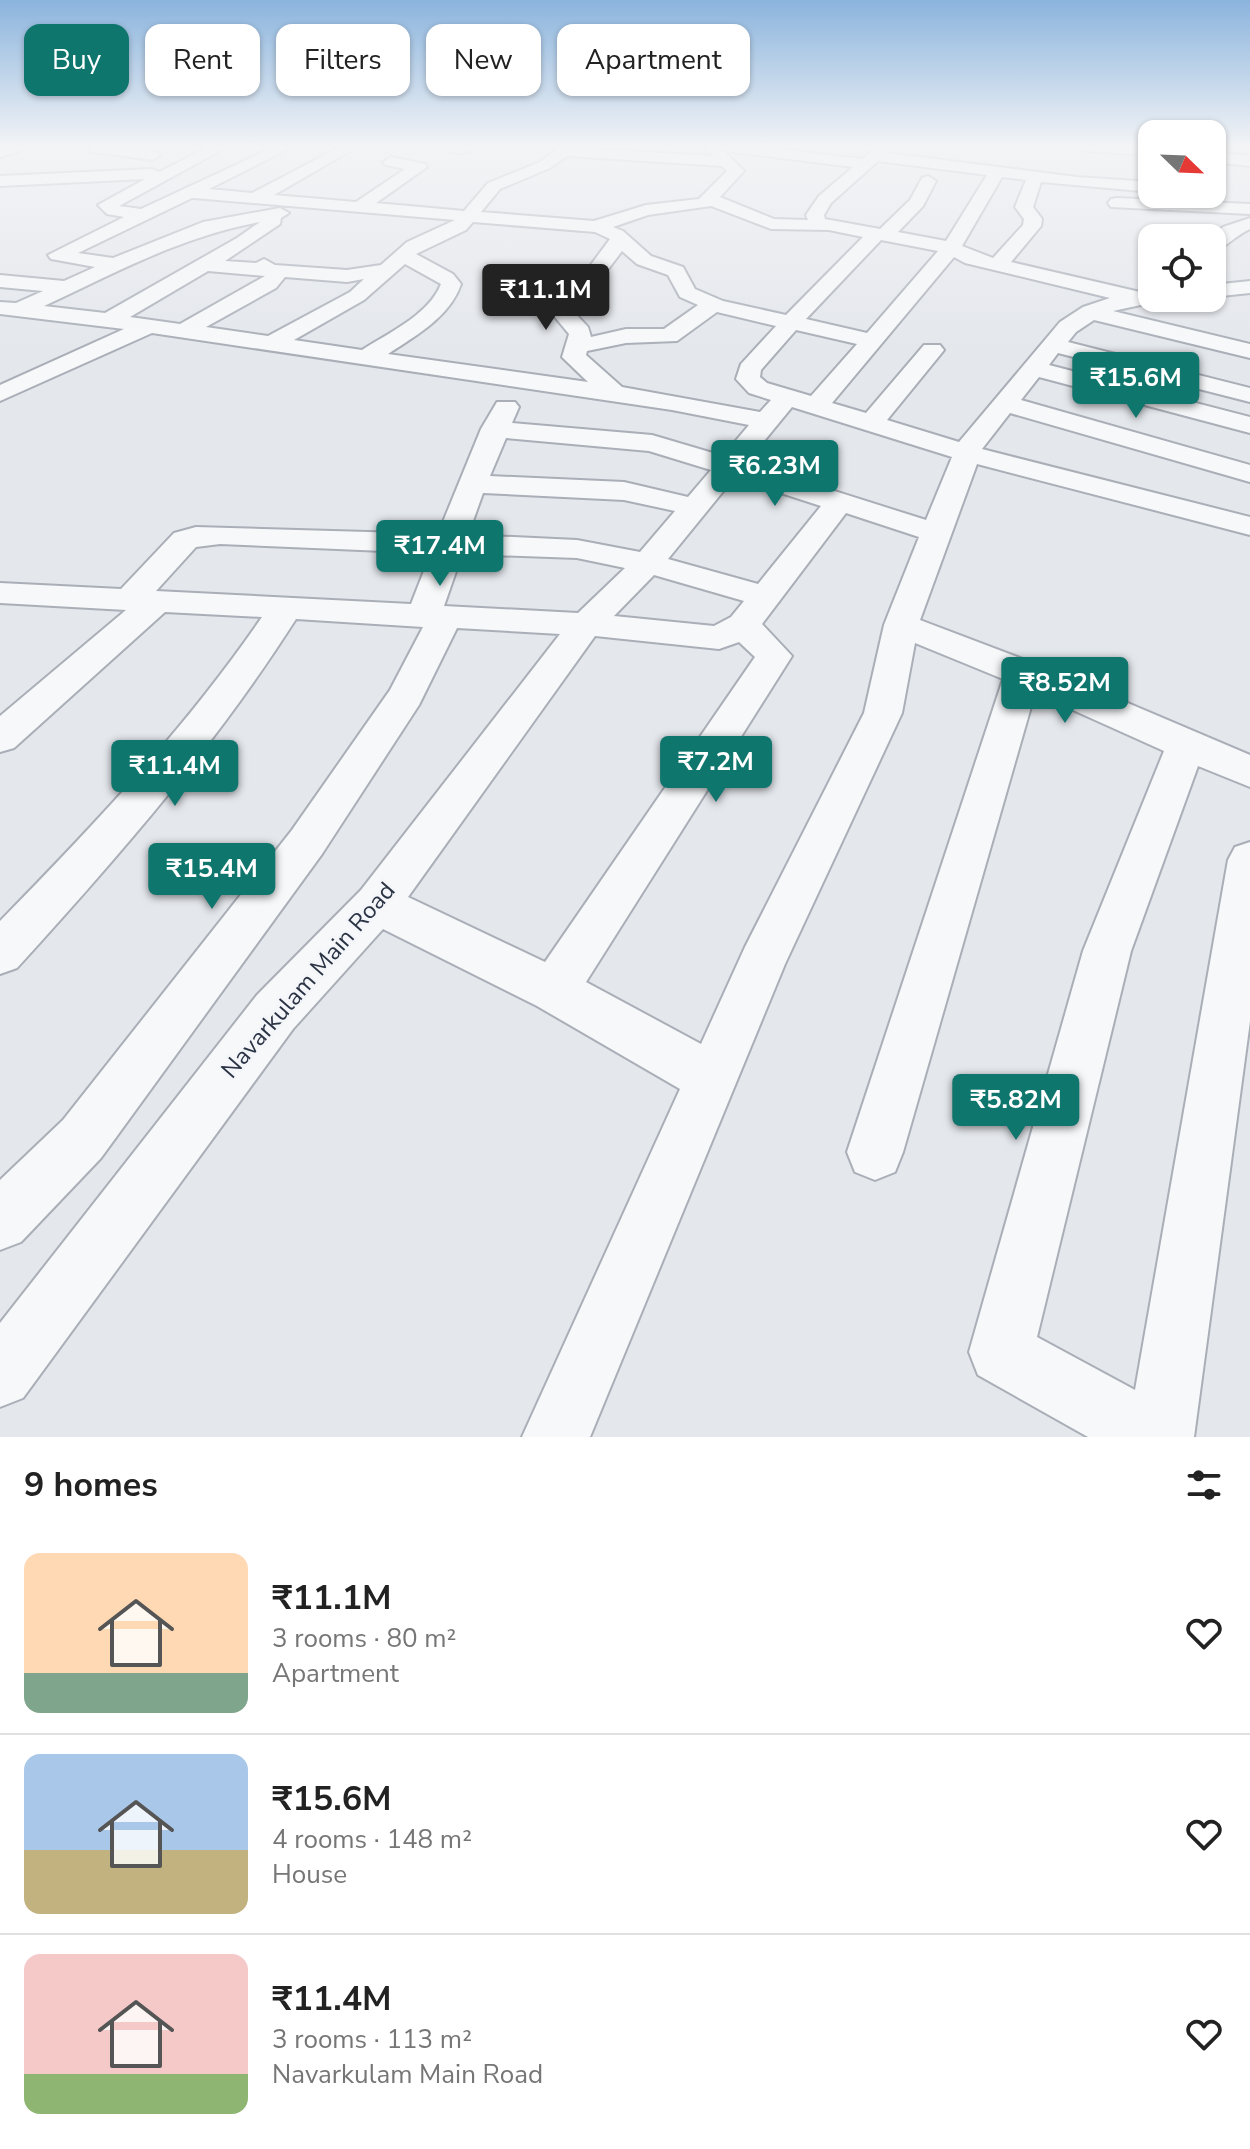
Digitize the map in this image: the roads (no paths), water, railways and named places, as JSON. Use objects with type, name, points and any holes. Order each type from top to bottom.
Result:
[{"type":"street","points":[[139,214],[145,215]]},
{"type":"street","points":[[10,309],[209,226],[261,214]]},
{"type":"street","points":[[109,320],[244,242],[282,214]]},
{"type":"street","points":[[437,214],[595,227],[617,235],[644,260],[676,271],[687,293],[717,306],[874,341]]},
{"type":"street","points":[[271,344],[346,303],[414,246],[454,229],[471,214]]},
{"type":"street","points":[[595,227],[634,214]]},
{"type":"street","points":[[746,214],[771,224],[825,226],[951,248],[972,259],[1138,296]]},
{"type":"street","points":[[816,214],[818,223],[825,226]]},
{"type":"street","points":[[903,214],[790,323],[749,369],[748,379],[758,388],[786,398],[967,453],[1250,526]]},
{"type":"street","points":[[816,406],[951,248],[972,214]]},
{"type":"street","points":[[998,265],[1032,226],[1033,219],[1029,214]]},
{"type":"street","points":[[112,264],[58,255],[145,215]]},
{"type":"street","points":[[1226,234],[1250,223]]},
{"type":"street","points":[[614,393],[574,357],[579,346],[577,327],[562,316],[560,310],[586,285],[620,240]]},
{"type":"street","points":[[183,331],[269,284],[276,276],[244,242]]},
{"type":"street","points":[[203,265],[347,276],[395,263],[446,278],[451,284],[450,290],[432,312],[365,358]]},
{"type":"street","points":[[0,281],[64,287]]},
{"type":"street","points":[[1226,290],[1250,287]]},
{"type":"street","points":[[556,1437],[762,962],[883,713],[901,625],[970,445],[1068,327],[1091,312],[1138,300]]},
{"type":"street","points":[[579,346],[626,336],[669,336],[708,308],[717,306]]},
{"type":"street","points":[[10,309],[109,320],[614,393],[700,406],[766,421]]},
{"type":"street","points":[[1091,312],[1250,351]]},
{"type":"street","points":[[5,389],[149,326]]},
{"type":"street","points":[[871,423],[932,350]]},
{"type":"street","points":[[1043,356],[1250,395]]},
{"type":"street","points":[[1043,356],[1250,425]]},
{"type":"street","points":[[0,1221],[82,1139],[298,855],[406,696],[434,617],[472,484],[494,429],[525,381]]},
{"type":"street","name":"Navarkulam Main Road","points":[[0,1375],[275,1012],[377,904],[586,624],[648,563],[786,398]]},
{"type":"street","points":[[1004,403],[1250,474]]},
{"type":"street","points":[[494,429],[631,439],[727,465],[938,533]]},
{"type":"street","points":[[472,484],[624,491],[694,507]]},
{"type":"street","points":[[7,599],[142,601],[586,624],[719,638],[754,611],[840,501]]},
{"type":"street","points":[[0,738],[142,601],[174,549],[196,536],[453,542],[577,549],[648,563],[754,611],[774,656],[554,990]]},
{"type":"street","points":[[0,953],[110,837],[234,686],[286,608]]},
{"type":"street","points":[[901,625],[1023,673],[1250,772]]},
{"type":"street","points":[[875,1152],[1023,673]]},
{"type":"street","points":[[1186,744],[1107,951],[1001,1352],[1157,1437],[1250,860]]},
{"type":"street","points":[[377,904],[554,990],[712,1078]]}]
